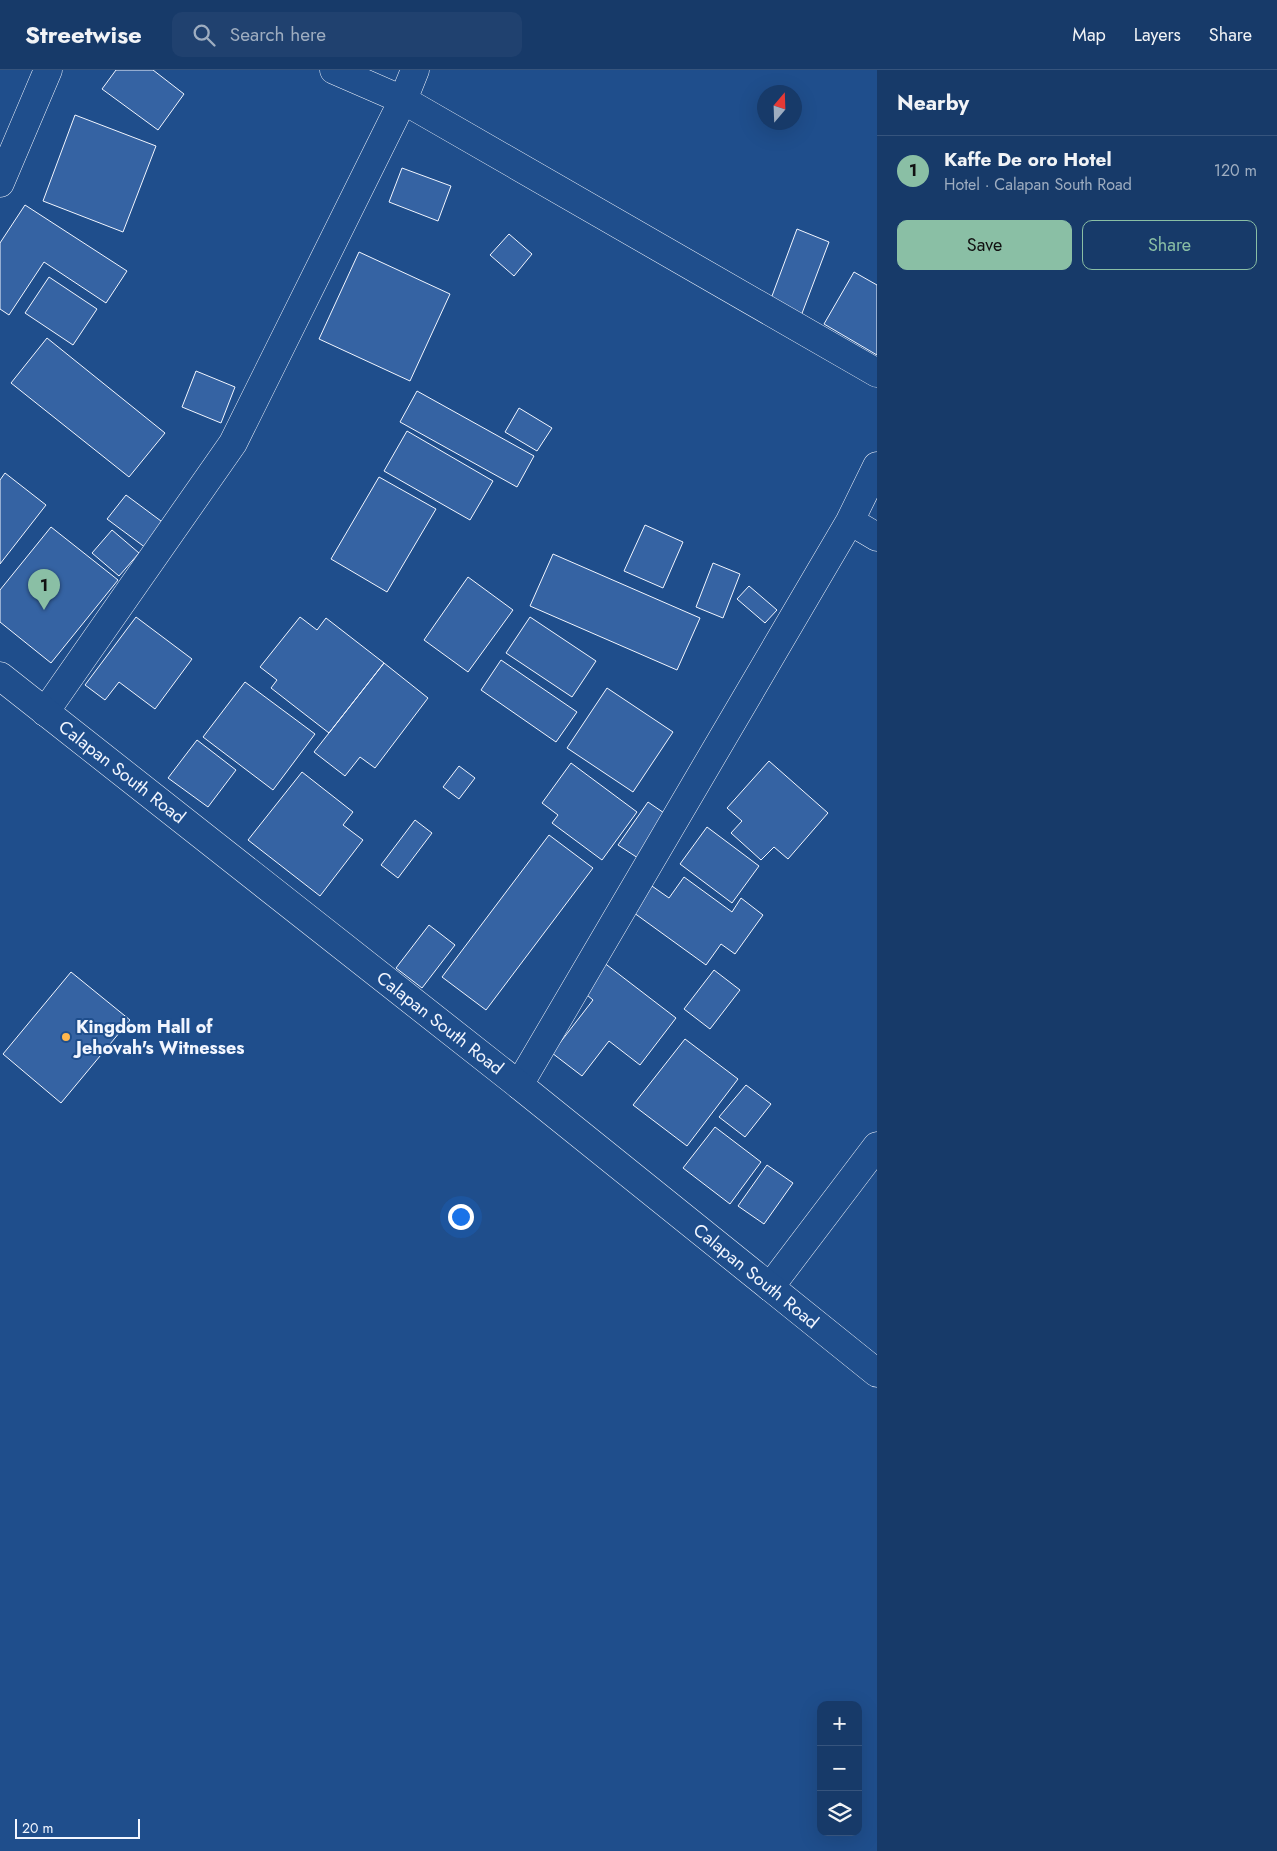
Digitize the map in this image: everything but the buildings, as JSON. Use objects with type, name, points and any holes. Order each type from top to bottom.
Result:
[{"type":"main road","points":[[0,183],[48,70]]},
{"type":"main road","points":[[334,70],[403,100],[877,373]]},
{"type":"main road","points":[[45,712],[233,443],[403,100],[415,70]]},
{"type":"main road","points":[[519,1085],[850,521],[877,466]]},
{"type":"main road","points":[[850,521],[877,537]]},
{"type":"main road","name":"Calapan South Road","points":[[0,676],[519,1085],[877,1373]]},
{"type":"main road","points":[[770,1287],[877,1146]]},
{"type":"place","name":"Kaffe De oro Hotel","points":[[44,610]]},
{"type":"place","name":"Kingdom Hall of Jehovah's Witnesses","points":[[66,1037]]}]
